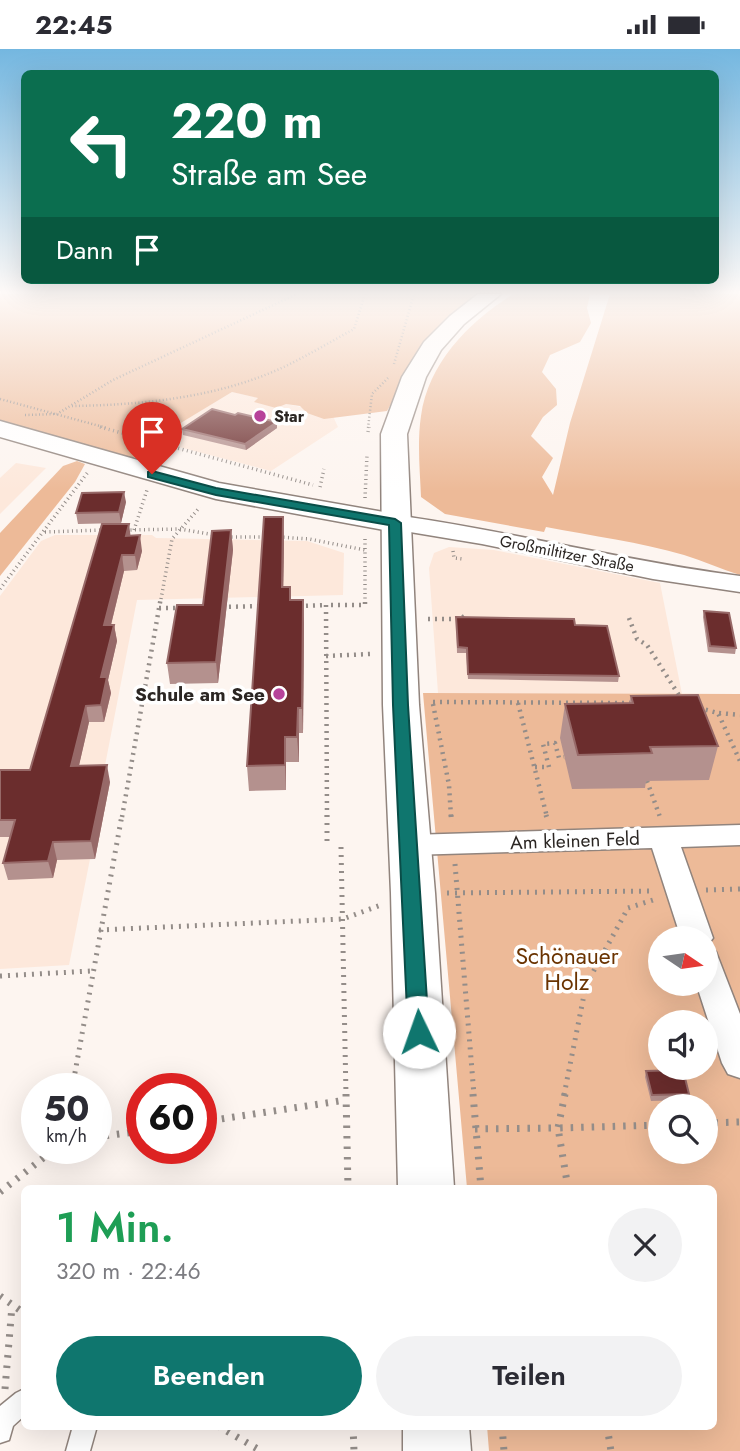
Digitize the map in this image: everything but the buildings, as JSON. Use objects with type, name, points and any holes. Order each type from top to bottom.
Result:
[{"type":"main road","points":[[425,359],[414,377],[394,434],[380,533],[401,705],[432,844],[435,893],[426,1185]]},
{"type":"main road","points":[[0,429],[152,474],[380,533]]},
{"type":"main road","points":[[436,1430],[437,1451]]},
{"type":"street","name":"Großmiltitzer Straße","points":[[380,533],[451,530],[740,584]]},
{"type":"street","name":"Am kleinen Feld","points":[[432,844],[740,835]]},
{"type":"street","points":[[665,838],[693,926]]},
{"type":"street","points":[[717,996],[740,1063]]},
{"type":"lane","points":[[1,1426],[21,1404]]},
{"type":"lane","points":[[78,1451],[84,1430]]},
{"type":"path","points":[[57,414],[113,380],[157,359]]},
{"type":"path","points":[[72,406],[124,405],[169,398],[241,382],[298,359]]},
{"type":"path","points":[[0,399],[331,489]]},
{"type":"path","points":[[0,589],[98,459]]},
{"type":"path","points":[[320,487],[324,469]]},
{"type":"path","points":[[134,530],[152,474]]},
{"type":"path","points":[[75,1073],[91,971],[172,539],[216,491]]},
{"type":"path","points":[[354,495],[365,498]]},
{"type":"path","points":[[121,530],[180,529],[235,538],[299,538],[365,550]]},
{"type":"path","points":[[45,532],[109,530]]},
{"type":"path","points":[[298,606],[365,605],[365,550],[380,533]]},
{"type":"path","points":[[326,605],[327,847]]},
{"type":"path","points":[[427,605],[429,633]]},
{"type":"path","points":[[215,607],[270,606]]},
{"type":"path","points":[[159,608],[187,608]]},
{"type":"path","points":[[428,619],[460,619],[466,615]]},
{"type":"path","points":[[629,618],[637,639],[647,646],[684,703],[671,703]]},
{"type":"path","points":[[326,656],[370,654]]},
{"type":"path","points":[[432,688],[449,785],[432,844],[435,893],[475,1129],[481,1185]]},
{"type":"path","points":[[433,702],[646,703]]},
{"type":"path","points":[[518,703],[552,841]]},
{"type":"path","points":[[620,703],[623,713]]},
{"type":"path","points":[[696,707],[740,715]]},
{"type":"path","points":[[718,713],[740,761]]},
{"type":"path","points":[[534,767],[549,767],[543,744],[555,743],[559,758],[564,757]]},
{"type":"path","points":[[647,781],[665,838]]},
{"type":"path","points":[[341,847],[348,1185]]},
{"type":"path","points":[[435,893],[681,890]]},
{"type":"path","points":[[568,1185],[558,1128],[586,985],[628,908]]},
{"type":"path","points":[[99,930],[342,919]]},
{"type":"path","points":[[0,976],[91,971]]},
{"type":"path","points":[[217,1120],[346,1100]]},
{"type":"path","points":[[718,1123],[740,1122]]},
{"type":"path","points":[[475,1129],[648,1125]]},
{"type":"path","points":[[0,1192],[36,1164]]},
{"type":"path","points":[[0,1296],[21,1311]]},
{"type":"path","points":[[1,1426],[12,1306]]},
{"type":"path","points":[[225,1430],[261,1451]]},
{"type":"path","points":[[354,1430],[354,1451]]},
{"type":"path","points":[[502,1430],[504,1451]]},
{"type":"path","points":[[608,1430],[611,1451]]},
{"type":"shaded area","points":[[232,392],[332,414],[338,427],[271,471],[152,440]]},
{"type":"shaded area","points":[[16,463],[46,468],[0,514],[0,478]]},
{"type":"shaded area","points":[[55,535],[152,535],[156,538],[307,541],[344,553],[343,595],[137,600],[102,781],[110,782],[95,859],[90,859],[69,965],[0,969],[0,596],[41,541]]},
{"type":"shaded area","points":[[449,547],[494,550],[660,583],[682,694],[438,693],[429,568],[434,553]]},
{"type":"green space","points":[[0,359],[423,359],[407,376],[387,411],[324,419],[307,413],[300,406],[286,404],[276,408],[254,402],[258,398],[232,392],[146,444],[158,447],[141,456],[129,458],[0,422]]},
{"type":"green space","points":[[548,359],[542,372],[556,389],[557,405],[543,417],[531,436],[553,458],[542,477],[553,495],[570,423],[590,359],[740,359],[740,575],[667,550],[546,527],[544,532],[445,514],[421,497],[421,416],[425,397],[442,361]]},
{"type":"green space","points":[[77,461],[85,464],[75,482],[0,576],[0,533],[63,466]]},
{"type":"green space","name":"Schönauer Holz","points":[[423,693],[740,694],[740,1451],[489,1451],[487,1430],[717,1430],[717,1185],[467,1185]]},
{"type":"place","name":"Star","points":[[260,416]]},
{"type":"place","name":"Schule am See","points":[[279,694]]},
{"type":"route","points":[[152,474],[216,491],[395,523],[401,705],[419,1032]]}]
